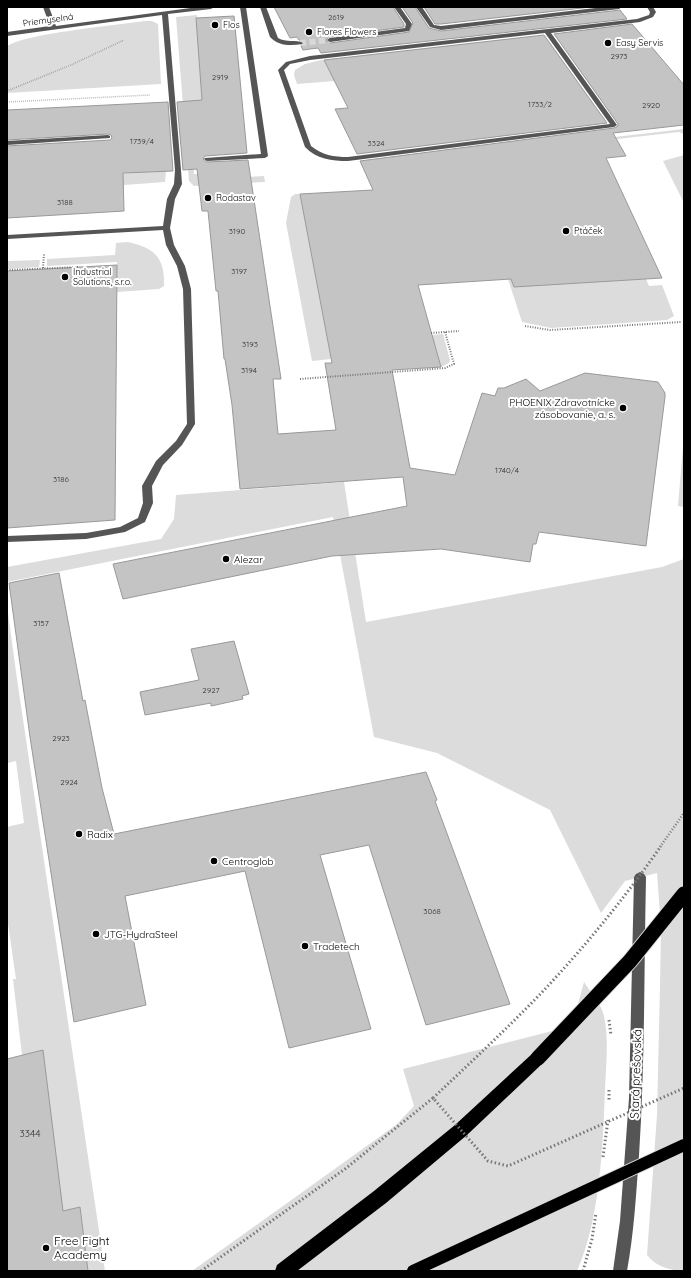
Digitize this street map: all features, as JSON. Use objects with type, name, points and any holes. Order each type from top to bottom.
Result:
[{"type":"highway","points":[[284,1271],[380,1197],[461,1130],[538,1058],[630,960],[684,894]]},
{"type":"main road","points":[[413,1271],[684,1145]]},
{"type":"street","points":[[46,7],[54,28]]},
{"type":"street","name":"Priemyselná","points":[[7,34],[211,7]]},
{"type":"street","points":[[207,159],[265,156],[243,7]]},
{"type":"street","points":[[263,7],[273,37],[276,41],[287,44],[300,43]]},
{"type":"street","points":[[330,40],[407,30],[409,24],[397,7]]},
{"type":"street","points":[[419,7],[432,26],[441,28],[619,7]]},
{"type":"street","points":[[547,32],[614,125],[348,159],[325,157],[315,153],[308,147],[281,70],[288,63],[310,58],[644,20],[653,15],[650,7]]},
{"type":"street","points":[[7,539],[86,536],[122,530],[142,520],[148,503],[147,486],[159,463],[180,444],[191,424],[187,289],[181,266],[170,245],[166,228],[171,199],[178,184],[165,13]]},
{"type":"street","points":[[7,143],[108,138]]},
{"type":"street","points":[[7,237],[166,228]]},
{"type":"street","name":"Stará prešovská","points":[[620,1271],[625,1246],[637,1077],[640,877]]},
{"type":"path","points":[[7,91],[71,65],[116,43],[166,24]]},
{"type":"path","points":[[7,102],[172,94]]},
{"type":"path","points":[[7,270],[79,267]]},
{"type":"path","points":[[524,326],[550,330],[681,322]]},
{"type":"path","points":[[431,333],[459,331]]},
{"type":"path","points":[[300,379],[445,368],[454,364],[445,332]]},
{"type":"path","points":[[201,1271],[345,1169],[433,1098],[546,988],[618,905],[664,844],[684,812]]},
{"type":"path","points":[[608,1015],[611,1038]]},
{"type":"path","points":[[609,1106],[610,1085]]},
{"type":"path","points":[[433,1098],[488,1161],[508,1166],[684,1088]]},
{"type":"path","points":[[602,1160],[608,1113]]},
{"type":"path","points":[[583,1271],[592,1239],[596,1208]]},
{"type":"shaded area","points":[[197,15],[204,136],[192,137],[194,174],[208,173],[209,179],[264,176],[265,182],[194,186],[189,181],[176,17]]},
{"type":"shaded area","points":[[152,21],[158,24],[161,84],[7,93],[7,47],[15,42],[49,34]]},
{"type":"shaded area","points":[[321,60],[338,62],[335,81],[297,84],[294,75],[295,70],[305,64]]},
{"type":"shaded area","points":[[684,129],[684,134],[679,132],[617,139],[615,137]]},
{"type":"shaded area","points":[[684,155],[684,203],[663,161]]},
{"type":"shaded area","points":[[166,171],[165,182],[124,185],[123,187],[7,180]]},
{"type":"shaded area","points":[[295,194],[300,194],[331,359],[312,361],[286,223],[291,197]]},
{"type":"shaded area","points":[[128,242],[145,247],[152,251],[160,261],[163,268],[164,286],[159,289],[117,292],[117,262],[47,266],[47,259],[115,255],[116,243]]},
{"type":"shaded area","points":[[40,260],[39,267],[7,269],[7,261]]},
{"type":"shaded area","points":[[508,279],[511,279],[514,287],[646,279],[649,286],[662,285],[674,316],[667,320],[551,328],[522,322]]},
{"type":"shaded area","points":[[443,334],[450,360],[449,363],[441,367],[432,335]]},
{"type":"shaded area","points":[[684,435],[684,507],[678,506]]},
{"type":"shaded area","points":[[344,482],[366,622],[662,567],[684,559],[684,1271],[674,1270],[659,1265],[647,1255],[657,1115],[661,928],[657,873],[625,881],[601,913],[550,810],[437,753],[374,737],[333,517],[7,582],[7,567],[161,539],[174,519],[176,495]]},
{"type":"shaded area","points":[[7,606],[105,1271],[88,1271],[80,1207],[63,1211],[22,1055],[13,979],[16,979],[7,917],[7,827],[24,823],[16,761],[7,763]]},
{"type":"shaded area","points":[[584,982],[603,1011],[606,1025],[607,1052],[599,1182],[591,1229],[585,1251],[577,1271],[192,1271],[396,1125],[414,1106],[403,1069],[572,1026]]},
{"type":"building","points":[[274,7],[393,7],[404,24],[404,27],[330,37],[326,40],[330,43],[409,32],[413,23],[402,7],[415,7],[429,28],[441,31],[620,10],[627,19],[321,53],[318,48],[303,50],[301,46],[304,42],[299,40],[297,37],[290,38]]},
{"type":"building","points":[[424,7],[591,7],[435,24]]},
{"type":"building","points":[[234,16],[247,153],[205,156],[203,159],[207,162],[248,160],[281,379],[273,379],[278,434],[336,430],[325,363],[332,363],[300,194],[373,190],[360,161],[614,128],[618,126],[554,34],[632,24],[684,85],[684,125],[613,133],[626,156],[606,158],[662,278],[514,287],[511,279],[418,285],[441,367],[392,370],[410,468],[455,475],[482,393],[495,396],[498,388],[504,388],[526,379],[540,391],[585,373],[658,382],[665,393],[665,397],[646,546],[539,532],[536,544],[533,544],[530,562],[441,549],[332,556],[123,599],[113,564],[407,506],[403,477],[240,489],[232,405],[224,359],[218,291],[216,291],[208,211],[202,211],[197,169],[183,170],[177,102],[202,100],[196,18]]},
{"type":"building","points":[[544,35],[607,123],[357,154],[335,109],[348,108],[324,60]]},
{"type":"building","points":[[168,102],[173,171],[123,173],[124,211],[7,218],[7,146],[110,140],[112,138],[111,135],[108,134],[7,140],[7,110]]},
{"type":"building","points":[[117,265],[115,520],[7,528],[7,271]]},
{"type":"building","points":[[59,573],[83,701],[85,700],[102,788],[114,834],[426,772],[437,800],[435,801],[510,1004],[426,1025],[369,845],[320,855],[371,1029],[289,1048],[245,871],[125,896],[146,1005],[74,1022],[30,737],[9,583]]},
{"type":"building","points":[[234,641],[249,694],[242,696],[243,699],[211,706],[211,703],[145,715],[140,692],[199,680],[191,649]]},
{"type":"building","points":[[43,1050],[63,1211],[80,1207],[88,1271],[7,1271],[7,1059]]},
{"type":"tunnel","points":[[300,43],[330,40]]},
{"type":"place","name":"Flos","points":[[215,25]]},
{"type":"place","name":"Flores Flowers","points":[[309,32]]},
{"type":"place","name":"Easy Servis","points":[[608,43]]},
{"type":"place","name":"Rodastav","points":[[208,198]]},
{"type":"place","name":"Ptáček","points":[[566,231]]},
{"type":"place","name":"Industrial Solutions, s.r.o.","points":[[65,277]]},
{"type":"place","name":"PHOENIX Zdravotnícke zásobovanie, a. s.","points":[[623,408]]},
{"type":"place","name":"Alezar","points":[[226,559]]},
{"type":"place","name":"Radix","points":[[79,834]]},
{"type":"place","name":"Centroglob","points":[[214,861]]},
{"type":"place","name":"JTG-HydraSteel","points":[[96,934]]},
{"type":"place","name":"Tradetech","points":[[305,946]]},
{"type":"place","name":"Free Fight Academy","points":[[46,1248]]}]
